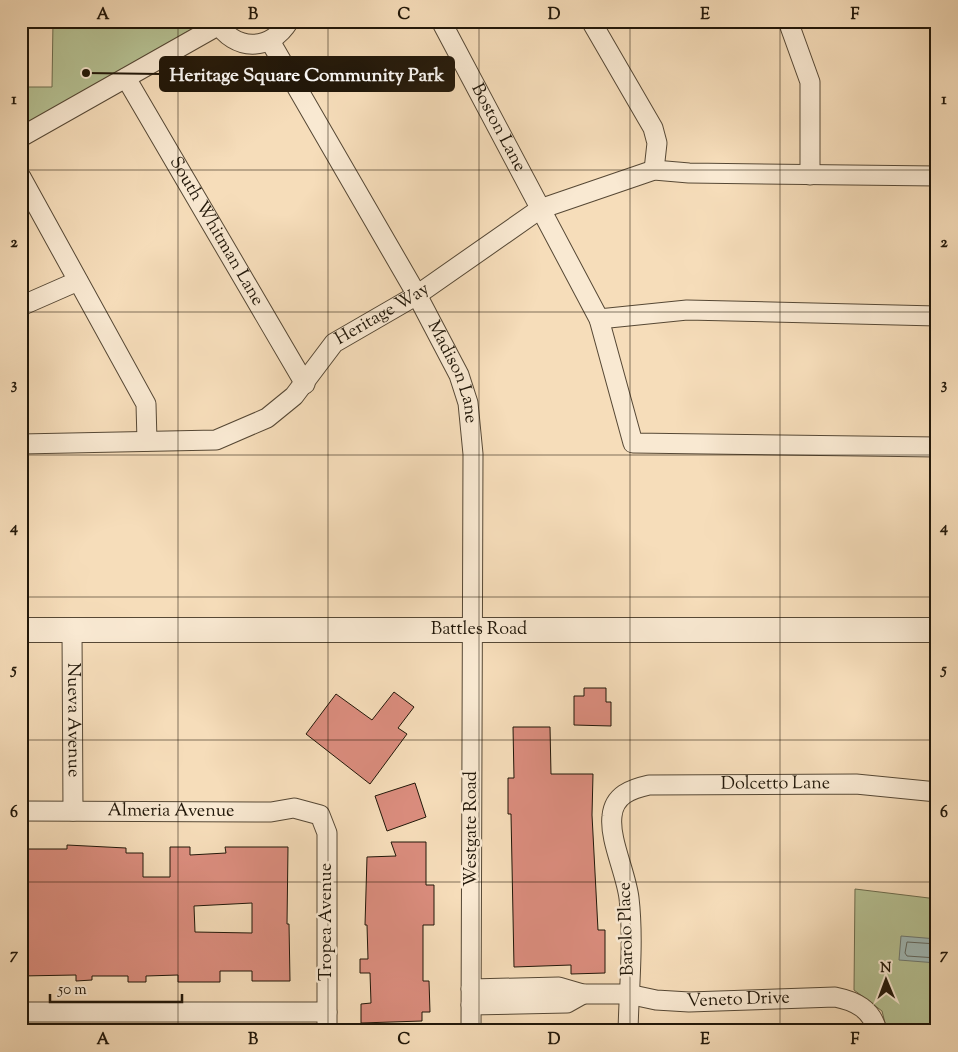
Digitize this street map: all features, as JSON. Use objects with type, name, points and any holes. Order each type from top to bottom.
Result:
[{"type":"street","points":[[21,137],[126,78],[217,23],[232,39],[244,44],[257,44],[270,41],[281,33],[289,21]]},
{"type":"street","name":"Boston Lane","points":[[441,21],[599,319],[633,443],[937,447]]},
{"type":"street","points":[[591,21],[653,128],[657,143],[654,170]]},
{"type":"street","points":[[788,21],[810,82],[810,175]]},
{"type":"street","name":"Madison Lane","points":[[270,41],[417,295],[459,375],[468,403],[473,454],[472,628]]},
{"type":"street","name":"South Whitman Lane","points":[[126,78],[305,384]]},
{"type":"street","name":"Heritage Way","points":[[21,444],[216,440],[267,418],[294,396],[305,384],[334,343],[417,295],[540,209],[654,170],[689,173],[937,176]]},
{"type":"street","points":[[21,177],[78,282],[132,375],[146,404],[147,442]]},
{"type":"street","points":[[21,306],[78,282]]},
{"type":"street","points":[[599,319],[687,310],[937,316]]},
{"type":"street","name":"Battles Road","points":[[21,630],[472,628],[937,630]]},
{"type":"street","name":"Westgate Road","points":[[471,1031],[472,628]]},
{"type":"street","name":"Nueva Avenue","points":[[72,630],[73,811]]},
{"type":"street","name":"Dolcetto Lane","points":[[617,800],[624,793],[649,785],[856,784],[937,792]]},
{"type":"street","name":"Barolo Place","points":[[617,800],[612,823],[626,874],[629,899],[628,1031]]},
{"type":"street","name":"Almeria Avenue","points":[[21,811],[270,812],[294,808],[320,815]]},
{"type":"street","name":"Tropea Avenue","points":[[320,815],[327,833],[327,1021]]},
{"type":"street","name":"Veneto Drive","points":[[471,997],[559,988],[583,994],[628,994],[656,1000],[689,1002],[834,997],[850,1000],[863,1007],[871,1015],[877,1031]]},
{"type":"street","points":[[21,1012],[327,1021]]},
{"type":"green space","points":[[53,21],[203,21],[25,124],[21,124],[21,87],[52,87]]},
{"type":"green space","points":[[855,889],[937,899],[937,1031],[887,1031],[882,1011],[854,990]]},
{"type":"water","points":[[901,936],[937,939],[937,963],[899,960]]},
{"type":"building","points":[[584,688],[606,688],[606,702],[611,702],[611,726],[574,725],[574,696],[584,696]]},
{"type":"building","points":[[394,692],[414,707],[398,728],[407,734],[370,784],[306,734],[336,694],[372,720]]},
{"type":"building","points":[[513,727],[550,727],[551,774],[593,774],[592,815],[598,930],[605,930],[605,973],[571,974],[571,965],[514,967],[511,814],[508,814],[508,778],[514,778]]},
{"type":"building","points":[[415,783],[426,817],[387,831],[375,796]]},
{"type":"building","points":[[391,842],[426,842],[426,885],[434,885],[434,925],[423,925],[423,981],[429,981],[430,1012],[422,1012],[422,1021],[361,1023],[361,1004],[371,1003],[370,973],[360,973],[360,959],[368,959],[367,925],[365,925],[367,857],[396,856]]},
{"type":"building","points":[[67,845],[126,848],[126,853],[143,853],[143,877],[170,877],[170,847],[190,847],[190,855],[226,853],[225,847],[288,847],[287,924],[289,924],[290,981],[252,981],[252,971],[220,971],[220,982],[178,982],[178,975],[146,976],[146,982],[128,982],[128,976],[92,976],[92,980],[76,981],[76,975],[21,976],[21,849],[67,849]],"holes":[[[252,903],[252,933],[195,932],[194,906]]]},
{"type":"place","name":"Heritage Square Community Park","points":[[86,73]]}]
